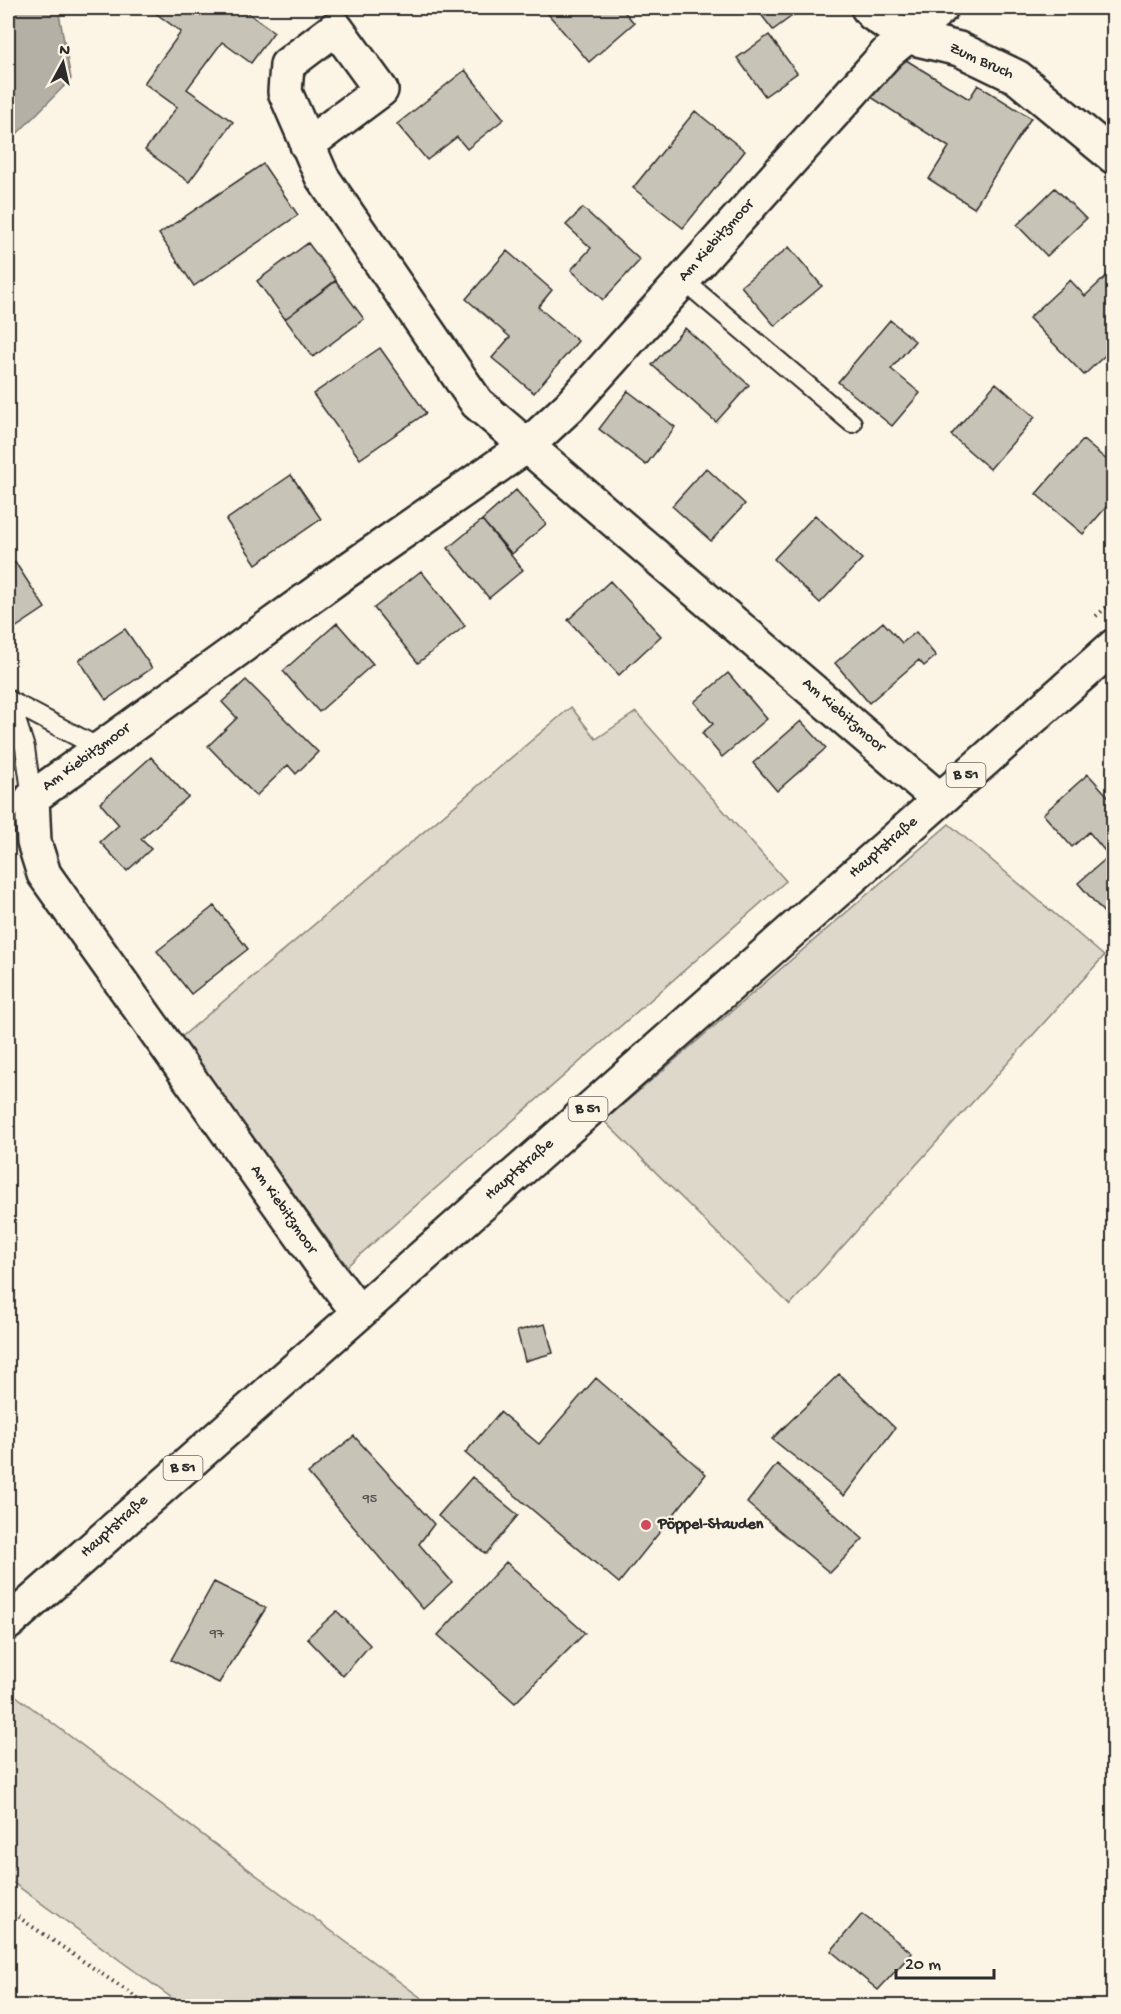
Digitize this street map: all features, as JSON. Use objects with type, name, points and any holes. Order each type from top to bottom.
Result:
[{"type":"street","name":"Zum Bruch","points":[[868,8],[905,36],[959,49],[1017,78],[1113,157]]},
{"type":"street","name":"Am Kiebitzmoor","points":[[358,1312],[311,1250],[44,874],[34,842],[32,798],[342,574],[528,445],[569,407],[888,52],[941,8]]},
{"type":"street","name":"Am Kiebitzmoor","points":[[307,145],[322,177],[477,403],[939,799]]},
{"type":"street","name":"Hauptstraße","points":[[8,1623],[1113,646]]},
{"type":"lane","points":[[683,280],[852,423]]},
{"type":"lane","points":[[9,700],[100,749]]},
{"type":"lane","points":[[9,700],[25,748],[32,798]]},
{"type":"path","points":[[8,1910],[148,2007]]},
{"type":"shaded area","points":[[8,8],[58,8],[71,79],[8,143]]},
{"type":"shaded area","points":[[571,707],[596,739],[636,712],[786,881],[347,1266],[179,1039]]},
{"type":"shaded area","points":[[949,824],[1104,956],[790,1305],[604,1121]]},
{"type":"shaded area","points":[[8,1690],[432,2006],[183,2006],[8,1879]]},
{"type":"building","points":[[158,8],[252,8],[248,13],[274,32],[251,63],[222,42],[187,89],[233,122],[189,182],[145,150],[177,107],[144,83],[181,32],[154,12]]},
{"type":"building","points":[[543,8],[621,8],[634,23],[589,62]]},
{"type":"building","points":[[756,8],[803,8],[773,30]]},
{"type":"building","points":[[769,35],[797,73],[765,96],[737,58]]},
{"type":"building","points":[[898,55],[969,99],[978,85],[1031,118],[974,208],[929,179],[949,147],[871,97]]},
{"type":"building","points":[[465,70],[504,119],[467,149],[457,137],[427,160],[397,124]]},
{"type":"building","points":[[695,111],[745,151],[683,228],[633,188]]},
{"type":"building","points":[[263,164],[298,215],[194,286],[159,234]]},
{"type":"building","points":[[1055,188],[1086,219],[1047,256],[1017,225]]},
{"type":"building","points":[[583,208],[640,260],[603,300],[571,270],[591,248],[566,225]]},
{"type":"building","points":[[308,243],[336,280],[285,319],[257,281]]},
{"type":"building","points":[[789,247],[822,286],[775,326],[741,286]]},
{"type":"building","points":[[507,251],[552,290],[538,307],[578,341],[534,393],[492,358],[510,337],[466,299]]},
{"type":"building","points":[[1114,269],[1114,347],[1084,375],[1029,318],[1070,280],[1085,296]]},
{"type":"building","points":[[336,281],[364,319],[313,357],[285,319]]},
{"type":"building","points":[[890,320],[915,341],[891,369],[920,393],[892,426],[838,382]]},
{"type":"building","points":[[685,328],[749,385],[716,422],[652,365]]},
{"type":"building","points":[[380,348],[426,413],[360,459],[313,394]]},
{"type":"building","points":[[996,383],[1035,417],[990,469],[951,435]]},
{"type":"building","points":[[628,391],[675,427],[646,465],[599,429]]},
{"type":"building","points":[[1083,440],[1114,466],[1114,498],[1083,534],[1036,494]]},
{"type":"building","points":[[706,468],[745,504],[711,541],[672,506]]},
{"type":"building","points":[[291,475],[321,519],[256,564],[226,520]]},
{"type":"building","points":[[516,490],[546,524],[512,554],[482,520]]},
{"type":"building","points":[[815,515],[862,559],[820,603],[774,559]]},
{"type":"building","points":[[482,520],[523,570],[489,598],[448,548]]},
{"type":"building","points":[[15,562],[45,608],[9,632],[8,566]]},
{"type":"building","points":[[421,571],[465,626],[418,663],[374,608]]},
{"type":"building","points":[[610,581],[661,636],[619,675],[568,620]]},
{"type":"building","points":[[883,622],[902,643],[916,632],[936,656],[924,666],[919,660],[869,703],[835,663]]},
{"type":"building","points":[[337,623],[373,664],[319,712],[283,671]]},
{"type":"building","points":[[125,629],[152,668],[106,700],[79,660]]},
{"type":"building","points":[[728,673],[767,719],[722,757],[702,733],[713,724],[694,702]]},
{"type":"building","points":[[246,680],[318,752],[296,774],[288,765],[256,796],[208,746],[237,718],[222,702]]},
{"type":"building","points":[[801,721],[826,748],[777,791],[753,763]]},
{"type":"building","points":[[151,757],[188,797],[141,839],[151,849],[127,871],[100,842],[119,825],[100,803]]},
{"type":"building","points":[[1088,774],[1114,803],[1114,907],[1105,914],[1078,883],[1109,856],[1089,832],[1072,847],[1043,814]]},
{"type":"building","points":[[214,906],[248,949],[191,994],[157,951]]},
{"type":"building","points":[[545,1324],[553,1353],[525,1361],[517,1331]]},
{"type":"building","points":[[839,1374],[895,1428],[844,1496],[772,1439]]},
{"type":"building","points":[[596,1378],[706,1474],[619,1583],[465,1453],[500,1412],[539,1444]]},
{"type":"building","points":[[354,1436],[434,1524],[419,1544],[452,1582],[423,1609],[308,1473]]},
{"type":"building","points":[[777,1464],[863,1539],[830,1573],[747,1503]]},
{"type":"building","points":[[472,1477],[518,1515],[486,1554],[438,1516]]},
{"type":"building","points":[[506,1562],[585,1633],[515,1703],[438,1635]]},
{"type":"building","points":[[214,1582],[266,1608],[219,1683],[171,1660]]},
{"type":"building","points":[[337,1611],[370,1645],[343,1676],[307,1638]]},
{"type":"building","points":[[862,1914],[912,1953],[878,1990],[831,1951]]},
{"type":"place","name":"Pöppel-Stauden","points":[[646,1525]]}]
